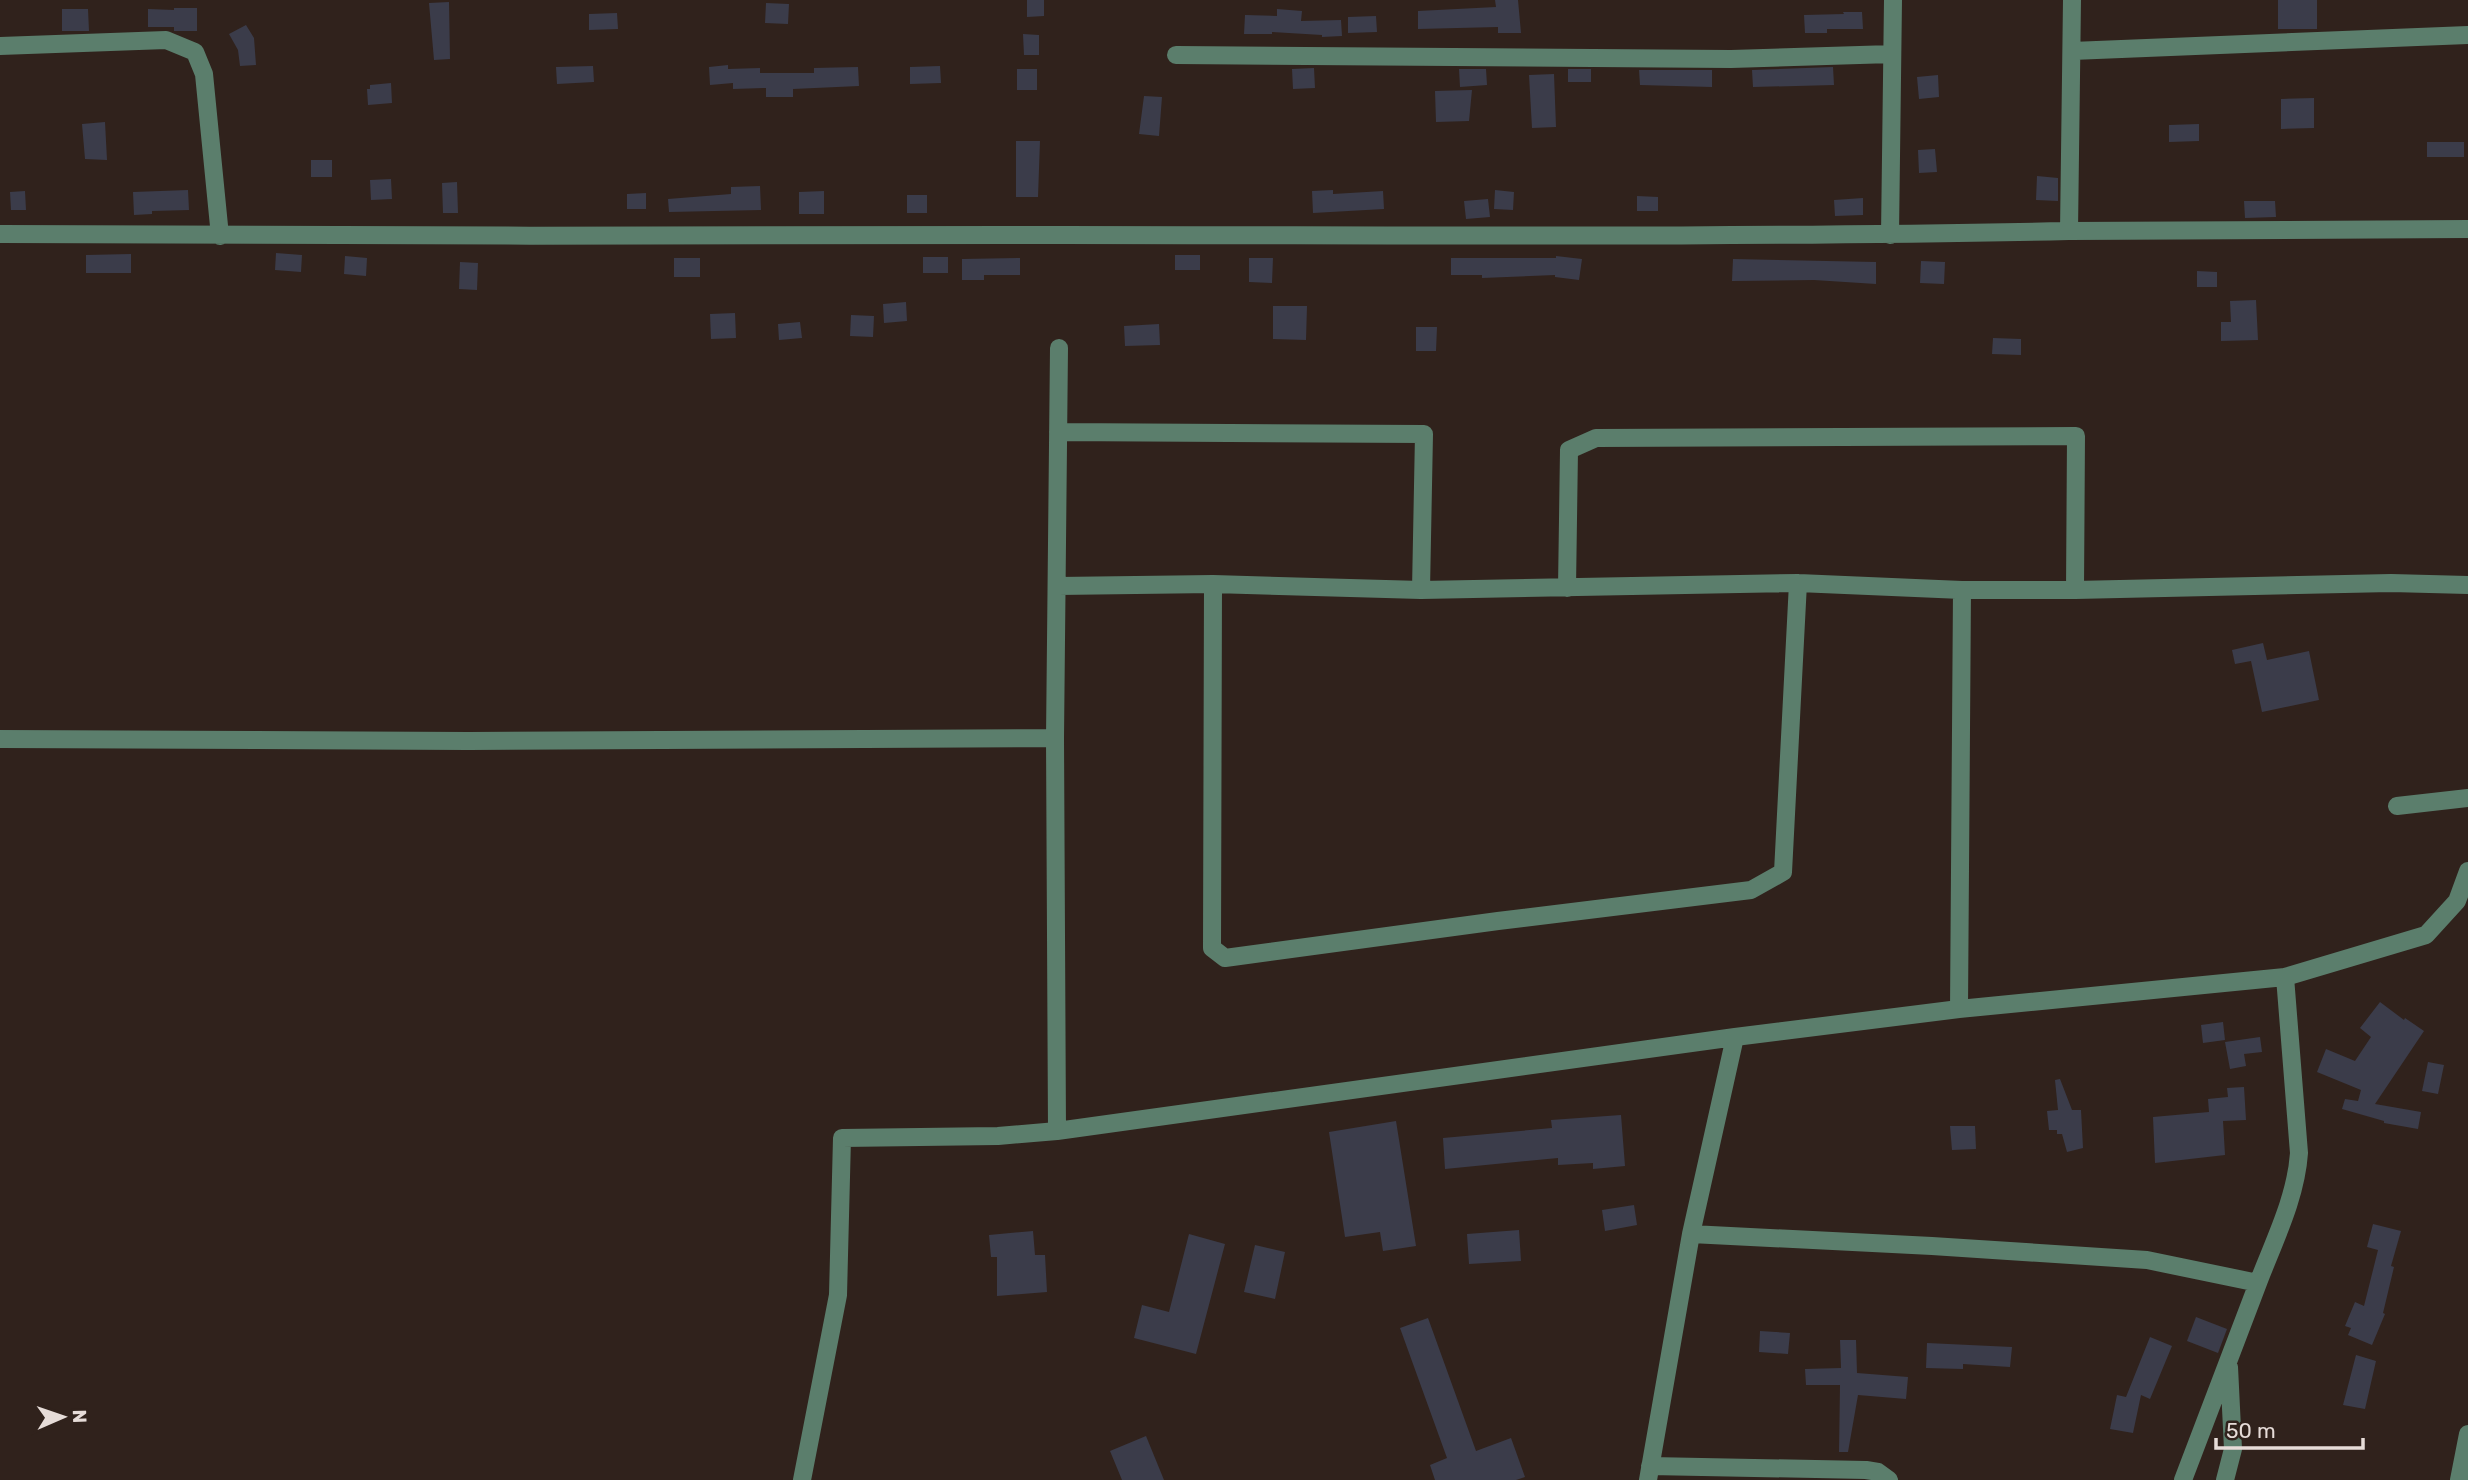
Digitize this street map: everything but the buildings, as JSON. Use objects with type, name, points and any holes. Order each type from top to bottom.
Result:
[{"type":"street","points":[[1890,235],[1893,0]]},
{"type":"street","points":[[2069,231],[2072,0]]},
{"type":"street","points":[[2073,51],[2468,35]]},
{"type":"street","points":[[0,46],[166,40],[195,52],[204,74],[220,236]]},
{"type":"street","points":[[1176,55],[1731,59],[1892,54]]},
{"type":"street","points":[[0,234],[1890,235],[2069,231],[2468,229]]},
{"type":"street","points":[[1057,1131],[1055,738],[1059,348]]},
{"type":"street","points":[[1058,432],[1424,434],[1421,590]]},
{"type":"street","points":[[1567,588],[1569,450],[1596,438],[2077,436],[2075,590]]},
{"type":"street","points":[[1058,586],[1213,584],[1421,590],[1798,583],[1962,590],[2075,590],[2391,583],[2468,585]]},
{"type":"street","points":[[1213,584],[1212,948],[1225,958],[1751,890],[1783,872],[1798,583]]},
{"type":"street","points":[[1959,1009],[1962,590]]},
{"type":"street","points":[[0,739],[469,741],[1055,738]]},
{"type":"street","points":[[2397,806],[2468,797]]},
{"type":"street","points":[[802,1480],[838,1295],[842,1138],[999,1136],[1057,1131],[1735,1037],[1959,1009],[2285,977],[2426,935],[2457,901],[2468,871]]},
{"type":"street","points":[[2183,1480],[2298,1175],[2299,1153],[2285,977]]},
{"type":"street","points":[[1735,1037],[1691,1234],[1649,1473],[1866,1470],[1878,1472],[1889,1480]]},
{"type":"street","points":[[1691,1234],[2147,1260],[2258,1283]]},
{"type":"street","points":[[2225,1480],[2233,1449],[2229,1360]]},
{"type":"street","points":[[2459,1480],[2468,1434]]}]
